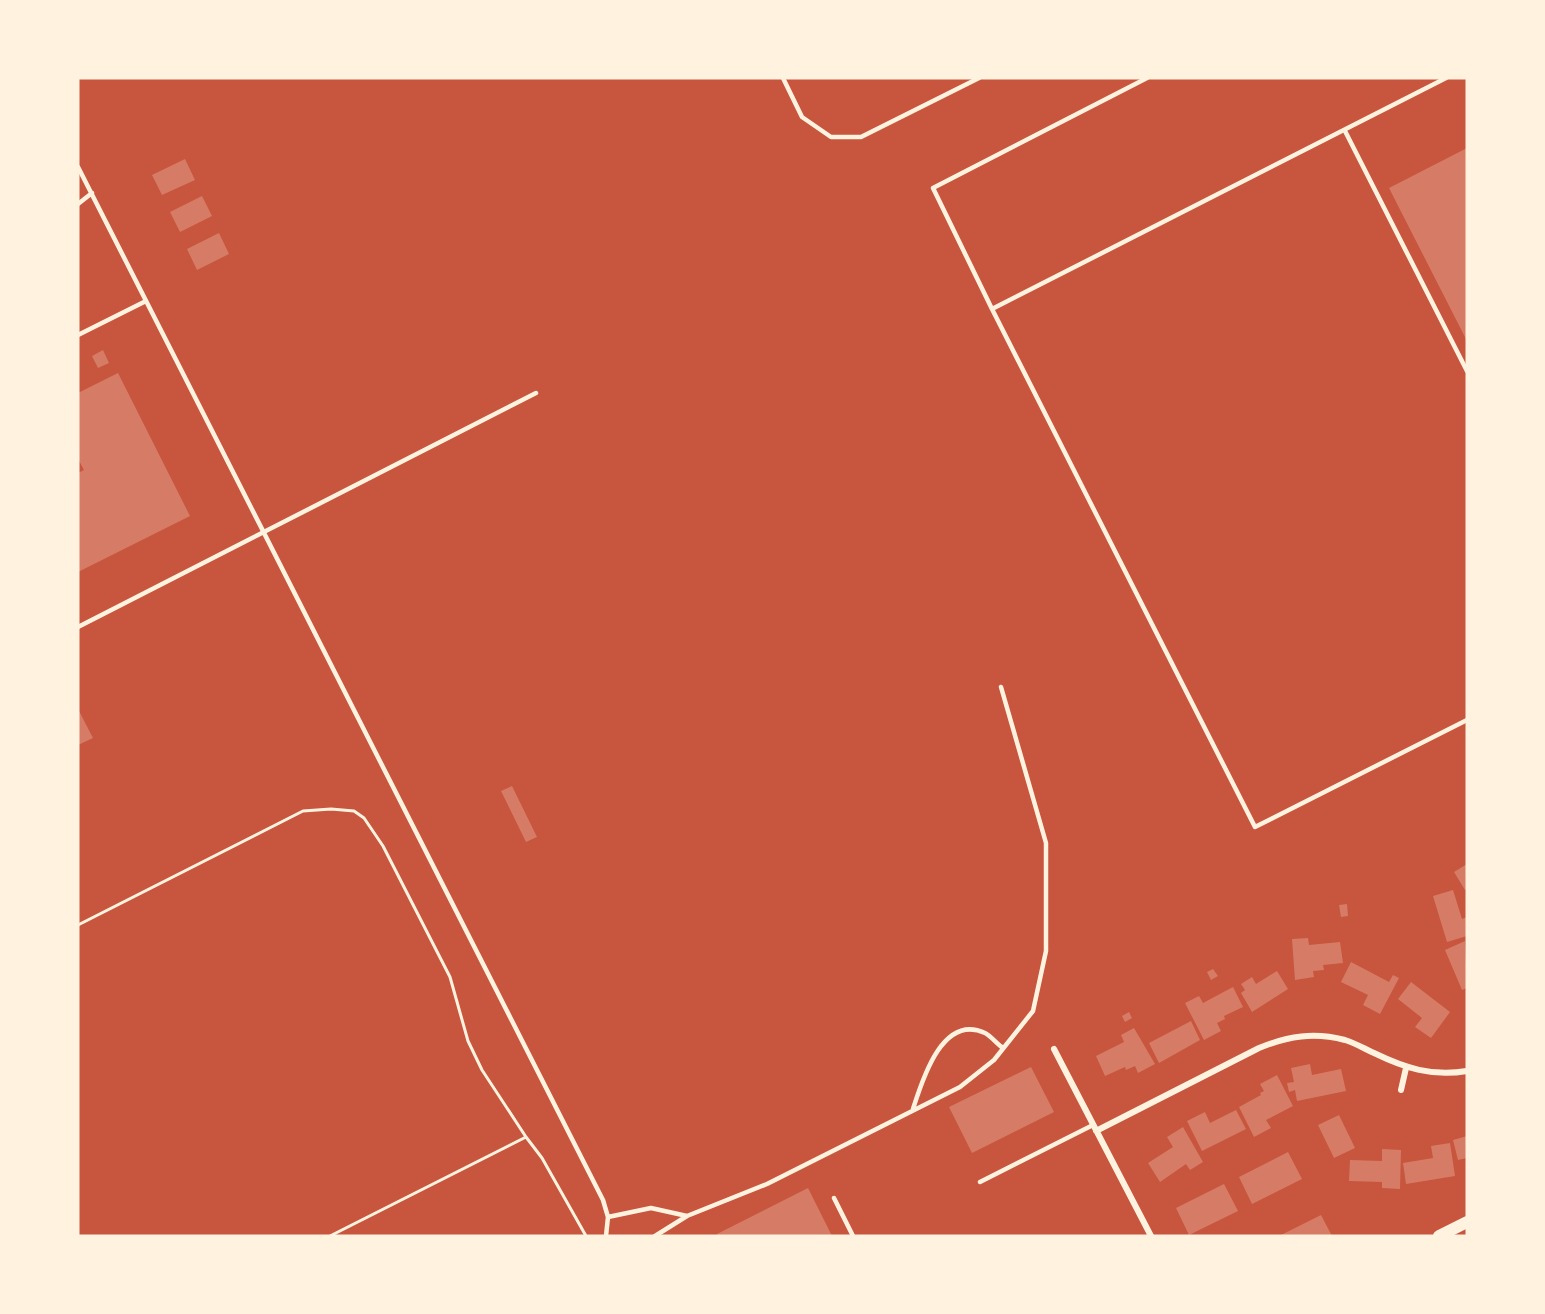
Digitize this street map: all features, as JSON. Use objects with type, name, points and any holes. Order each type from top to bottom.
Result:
[{"type":"main road","points":[[1439,1236],[1467,1222]]},
{"type":"street","points":[[1095,1128],[1281,1039],[1323,1036],[1347,1041],[1406,1068],[1428,1073],[1467,1071]]},
{"type":"street","points":[[1054,1049],[1148,1235]]},
{"type":"street","points":[[1401,1090],[1406,1068]]},
{"type":"lane","points":[[783,78],[802,117],[831,137],[861,136],[979,78]]},
{"type":"lane","points":[[1147,78],[933,188],[992,309],[1255,827],[1467,720]]},
{"type":"lane","points":[[992,309],[1446,78]]},
{"type":"lane","points":[[1345,131],[1467,371]]},
{"type":"lane","points":[[78,167],[603,1200],[608,1217],[606,1236]]},
{"type":"lane","points":[[78,204],[92,194]]},
{"type":"lane","points":[[78,335],[146,300]]},
{"type":"lane","points":[[78,627],[266,533],[536,393]]},
{"type":"lane","points":[[655,1236],[687,1216],[767,1184],[960,1087],[994,1059],[1033,1011],[1046,951],[1046,843],[1002,687]]},
{"type":"lane","points":[[914,1109],[922,1080],[941,1044],[956,1034],[971,1030],[985,1034],[1003,1048]]},
{"type":"lane","points":[[980,1182],[1095,1128]]},
{"type":"lane","points":[[834,1198],[853,1236]]},
{"type":"lane","points":[[608,1217],[651,1208],[687,1216]]},
{"type":"path","points":[[78,925],[303,811],[331,809],[354,811],[364,818],[383,846],[450,977],[468,1041],[482,1070],[542,1158],[586,1236]]},
{"type":"path","points":[[330,1236],[526,1137]]},
{"type":"building","points":[[1467,148],[1467,341],[1389,188]]},
{"type":"building","points":[[185,159],[195,180],[162,195],[152,175]]},
{"type":"building","points":[[202,196],[212,216],[180,232],[170,212]]},
{"type":"building","points":[[219,233],[229,254],[197,270],[187,249]]},
{"type":"building","points":[[103,350],[109,363],[98,368],[92,356]]},
{"type":"building","points":[[118,373],[190,516],[78,572],[78,473],[84,470],[78,459],[78,393]]},
{"type":"building","points":[[78,709],[93,738],[78,745]]},
{"type":"building","points":[[512,786],[537,837],[526,842],[501,791]]},
{"type":"building","points":[[1467,864],[1467,889],[1465,890],[1454,872]]},
{"type":"building","points":[[1453,890],[1462,919],[1467,917],[1467,936],[1447,942],[1433,896]]},
{"type":"building","points":[[1347,904],[1348,916],[1341,917],[1339,905]]},
{"type":"building","points":[[1308,938],[1309,945],[1340,942],[1343,963],[1323,965],[1324,970],[1313,971],[1314,977],[1295,980],[1292,939]]},
{"type":"building","points":[[1465,941],[1467,988],[1462,990],[1445,950]]},
{"type":"building","points":[[1351,962],[1389,982],[1393,975],[1399,978],[1380,1014],[1363,1005],[1368,995],[1341,982]]},
{"type":"building","points":[[1213,969],[1218,976],[1211,980],[1207,972]]},
{"type":"building","points":[[1277,971],[1288,989],[1252,1012],[1241,993],[1245,990],[1241,984],[1252,977],[1256,984]]},
{"type":"building","points":[[1411,982],[1450,1012],[1431,1038],[1415,1027],[1422,1018],[1398,999]]},
{"type":"building","points":[[1233,987],[1243,1007],[1224,1016],[1225,1019],[1217,1023],[1221,1031],[1204,1040],[1185,1003],[1199,996],[1203,1003]]},
{"type":"building","points":[[1129,1012],[1132,1018],[1125,1022],[1122,1016]]},
{"type":"building","points":[[1191,1021],[1200,1040],[1159,1063],[1149,1043]]},
{"type":"building","points":[[1134,1028],[1155,1064],[1138,1073],[1135,1066],[1126,1070],[1125,1067],[1105,1076],[1096,1056],[1124,1042],[1121,1035]]},
{"type":"building","points":[[1310,1064],[1312,1075],[1341,1069],[1346,1091],[1297,1101],[1295,1090],[1289,1092],[1287,1083],[1294,1082],[1291,1068]]},
{"type":"building","points":[[1031,1067],[1054,1112],[972,1153],[949,1107]]},
{"type":"building","points":[[1277,1075],[1293,1106],[1266,1120],[1271,1128],[1254,1137],[1239,1107],[1261,1095],[1260,1093],[1264,1091],[1260,1084]]},
{"type":"building","points":[[1236,1110],[1246,1129],[1202,1151],[1187,1121],[1205,1112],[1210,1123]]},
{"type":"building","points":[[1339,1115],[1355,1148],[1334,1158],[1318,1125]]},
{"type":"building","points":[[1183,1127],[1203,1162],[1190,1170],[1186,1164],[1160,1182],[1148,1163],[1173,1147],[1167,1137]]},
{"type":"building","points":[[1467,1136],[1467,1158],[1458,1160],[1453,1140]]},
{"type":"building","points":[[1450,1143],[1455,1176],[1406,1184],[1403,1163],[1433,1158],[1431,1146]]},
{"type":"building","points":[[1382,1149],[1401,1150],[1400,1189],[1382,1188],[1382,1182],[1349,1181],[1350,1160],[1382,1161]]},
{"type":"building","points":[[1288,1152],[1302,1179],[1252,1204],[1239,1177]]},
{"type":"building","points":[[1224,1184],[1238,1211],[1189,1235],[1176,1208]]},
{"type":"building","points":[[808,1188],[832,1236],[718,1236],[717,1234]]},
{"type":"building","points":[[1321,1215],[1332,1236],[1279,1236]]}]
